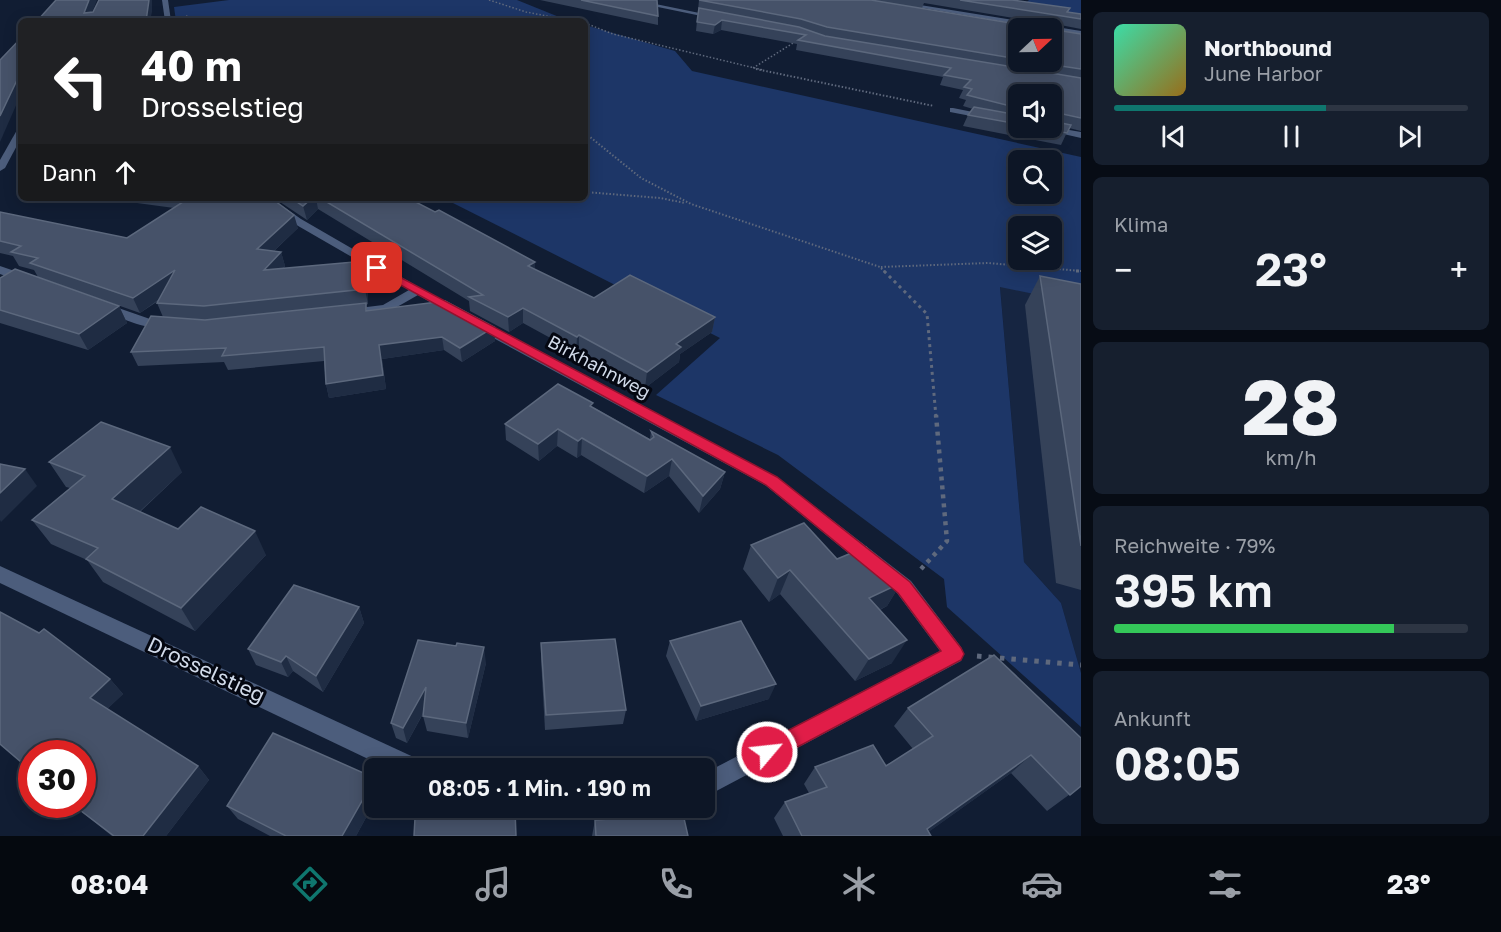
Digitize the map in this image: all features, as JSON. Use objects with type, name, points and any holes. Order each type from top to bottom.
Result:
[{"type":"street","points":[[165,0],[168,18]]},
{"type":"street","points":[[627,0],[725,18]]},
{"type":"street","points":[[879,0],[1008,21]]},
{"type":"street","points":[[1062,30],[1081,33]]},
{"type":"street","points":[[953,110],[1008,121]]},
{"type":"street","points":[[1062,132],[1081,135]]},
{"type":"street","points":[[0,168],[18,135]]},
{"type":"street","name":"Birkhahnweg","points":[[268,201],[297,221],[417,291],[771,481],[904,587]]},
{"type":"street","points":[[0,270],[42,285]]},
{"type":"street","points":[[339,313],[386,308],[417,291]]},
{"type":"street","points":[[95,304],[148,323],[179,325]]},
{"type":"street","name":"Drosselstieg","points":[[0,574],[390,758]]},
{"type":"street","points":[[715,780],[954,654],[904,587]]},
{"type":"path","points":[[489,0],[526,12],[557,18]]},
{"type":"path","points":[[588,24],[614,34],[753,68],[953,110]]},
{"type":"path","points":[[753,68],[802,38]]},
{"type":"path","points":[[588,135],[641,178],[691,204]]},
{"type":"path","points":[[588,192],[660,198],[691,204],[880,267],[988,263],[1081,271]]},
{"type":"path","points":[[880,267],[927,314],[947,541],[904,587]]},
{"type":"path","points":[[954,654],[1081,665]]},
{"type":"shaded area","points":[[229,0],[517,0],[562,18],[176,18],[174,7]]},
{"type":"shaded area","points":[[1029,0],[1081,0],[1081,16],[1021,8]]},
{"type":"shaded area","points":[[588,26],[675,51],[692,71],[1049,150],[1008,150],[1008,204],[1062,204],[1062,153],[1081,157],[1081,297],[1068,301],[1000,287],[1024,562],[1061,603],[1081,673],[1081,727],[947,607],[944,579],[778,455],[656,395],[720,338],[449,201],[588,201]]},
{"type":"shaded area","points":[[1000,286],[1068,301],[1081,297],[1081,673],[1061,603],[1024,562]]},
{"type":"building","points":[[56,0],[89,0],[84,13],[93,12],[99,0],[149,0],[146,18],[40,18]]},
{"type":"building","points":[[581,0],[657,0],[658,16]]},
{"type":"building","points":[[699,0],[871,0],[1008,23],[1008,57],[827,27],[801,19]]},
{"type":"building","points":[[960,0],[1012,0],[1070,8],[1067,12],[1081,14],[1081,19]]},
{"type":"building","points":[[699,8],[799,27],[825,36],[1008,66],[1008,72],[1044,72],[1081,78],[1081,118],[1062,114],[1062,84],[1008,84],[1008,105],[967,95],[972,89],[964,87],[971,80],[944,75],[951,68],[798,40],[806,35],[722,20],[715,25],[697,22]]},
{"type":"building","points":[[1062,31],[1081,34],[1081,69],[1062,66]]},
{"type":"building","points":[[18,41],[18,78],[0,116],[0,60]]},
{"type":"building","points":[[974,107],[1008,113],[1008,122],[968,115]]},
{"type":"building","points":[[1062,123],[1071,125],[1067,133],[1062,132]]},
{"type":"building","points":[[184,201],[275,201],[294,215],[257,249],[281,252],[264,270],[365,261],[365,289],[204,306],[157,303],[175,270],[133,298],[30,263],[38,258],[11,252],[21,246],[0,241],[0,212],[127,238]]},
{"type":"building","points":[[296,201],[309,201],[303,206]]},
{"type":"building","points":[[325,201],[414,201],[435,212],[439,210],[535,262],[528,266],[594,298],[630,275],[715,317],[676,344],[681,347],[647,372],[523,308],[508,317],[469,297],[483,295]]},
{"type":"building","points":[[15,269],[119,306],[79,334],[0,310],[0,278]]},
{"type":"building","points":[[1040,276],[1081,284],[1081,546]]},
{"type":"building","points":[[445,301],[494,327],[460,348],[442,337],[379,345],[383,375],[326,384],[324,347],[222,356],[226,348],[131,352],[151,316],[205,320],[366,303],[366,311]]},
{"type":"building","points":[[558,384],[593,403],[590,406],[650,440],[654,437],[651,431],[725,472],[703,496],[672,459],[647,476],[582,438],[578,441],[558,429],[538,444],[505,424]]},
{"type":"building","points":[[101,422],[170,447],[112,499],[178,529],[201,507],[255,531],[181,608],[86,559],[98,548],[32,520],[85,476],[49,462]]},
{"type":"building","points":[[0,464],[25,469],[0,493]]},
{"type":"building","points":[[804,523],[837,559],[866,547],[901,583],[869,598],[907,640],[869,659],[790,570],[778,578],[751,545]]},
{"type":"building","points":[[294,585],[359,607],[316,676],[286,656],[281,662],[248,649]]},
{"type":"building","points":[[0,612],[39,633],[44,629],[110,679],[90,698],[198,766],[143,836],[114,836],[90,818],[96,818],[96,740],[18,740],[18,759],[0,744]]},
{"type":"building","points":[[741,621],[776,684],[701,706],[670,641]]},
{"type":"building","points":[[615,639],[626,710],[546,715],[541,643]]},
{"type":"building","points":[[418,640],[456,646],[457,643],[484,647],[466,723],[423,716],[426,687],[403,728],[391,723]]},
{"type":"building","points":[[994,655],[1081,738],[1081,786],[1070,795],[1031,755],[927,829],[931,836],[802,836],[785,802],[827,787],[815,767],[873,745],[886,766],[933,736],[908,708]]},
{"type":"building","points":[[273,733],[364,773],[364,797],[342,836],[286,836],[227,806]]},
{"type":"building","points":[[415,818],[515,818],[516,836],[414,836]]},
{"type":"building","points":[[684,818],[688,836],[596,836],[595,820]]},
{"type":"route","points":[[377,268],[771,481],[904,587],[954,654],[767,752]]}]
